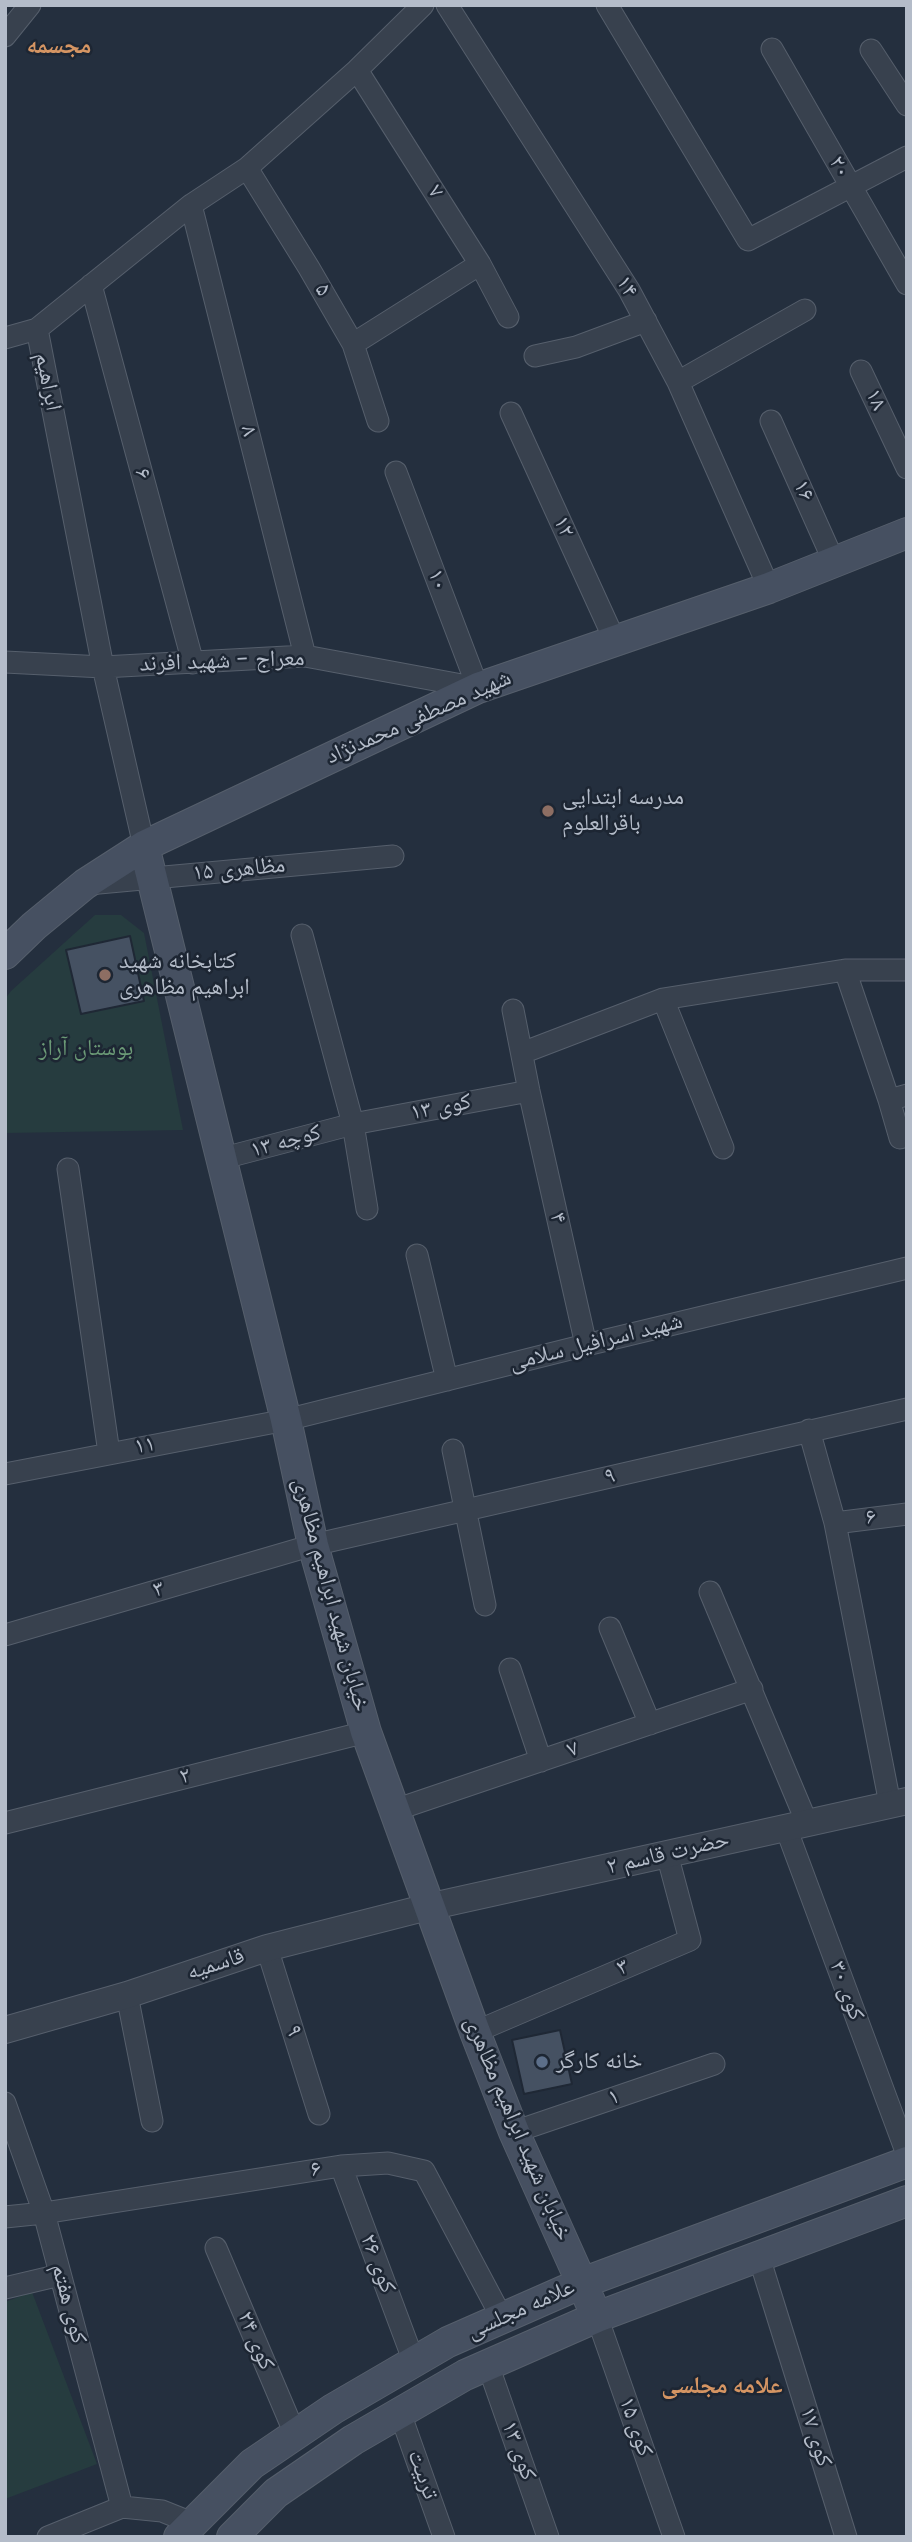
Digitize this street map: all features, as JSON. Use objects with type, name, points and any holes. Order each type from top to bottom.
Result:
[{"type":"main road","name":"شهید مصطفی محمدنژاد","points":[[5,954],[85,884],[144,846],[478,688],[769,588],[907,533]]},
{"type":"main road","name":"خیابان شهید ابراهیم مظاهری","points":[[144,846],[286,1420],[313,1545],[366,1732],[428,1907],[514,2132],[597,2317]]},
{"type":"main road","name":"علامه مجلسی","points":[[193,2532],[252,2464],[333,2409],[448,2342],[582,2283],[907,2162]]},
{"type":"main road","name":"علامه مجلسی","points":[[232,2537],[276,2493],[353,2440],[465,2375],[597,2317],[907,2202]]},
{"type":"street","points":[[5,36],[30,5]]},
{"type":"street","name":"ابراهیم","points":[[144,846],[103,667],[37,329],[191,205],[247,167],[357,70],[423,5]]},
{"type":"street","name":"۱۴","points":[[447,5],[629,290],[678,382],[769,588]]},
{"type":"street","points":[[607,5],[748,240],[907,157]]},
{"type":"street","name":"۲۰","points":[[772,49],[907,284]]},
{"type":"street","points":[[871,50],[907,105]]},
{"type":"street","name":"۷","points":[[357,70],[480,264],[508,317]]},
{"type":"street","name":"۵","points":[[247,167],[353,344],[377,421]]},
{"type":"street","name":"۸","points":[[191,205],[305,656]]},
{"type":"street","points":[[353,344],[480,264]]},
{"type":"street","name":"۶","points":[[90,285],[193,663]]},
{"type":"street","points":[[678,382],[805,310]]},
{"type":"street","points":[[535,356],[576,347],[646,321]]},
{"type":"street","points":[[5,338],[37,329]]},
{"type":"street","name":"۱۸","points":[[861,371],[907,467]]},
{"type":"street","name":"۱۲","points":[[511,413],[615,641]]},
{"type":"street","name":"۱۶","points":[[771,421],[834,562]]},
{"type":"street","name":"۱۰","points":[[396,472],[478,688]]},
{"type":"street","name":"معراج - شهید افرند","points":[[5,662],[103,667],[305,656],[478,688]]},
{"type":"street","name":"۱۵ مظاهری","points":[[85,884],[393,856]]},
{"type":"street","points":[[302,935],[353,1124],[368,1209]]},
{"type":"street","points":[[522,1053],[663,999],[845,970],[907,970]]},
{"type":"street","points":[[845,970],[898,1097],[900,1138],[907,1136]]},
{"type":"street","points":[[663,999],[723,1148]]},
{"type":"street","name":"۴","points":[[513,1010],[586,1345]]},
{"type":"street","name":"کوی ۱۳","points":[[353,1124],[529,1091]]},
{"type":"street","name":"کوچه ۱۳","points":[[220,1159],[353,1124]]},
{"type":"street","points":[[68,1169],[109,1453]]},
{"type":"street","points":[[417,1255],[447,1380]]},
{"type":"street","name":"شهید اسرافیل سلامی","points":[[286,1420],[907,1268]]},
{"type":"street","name":"۹","points":[[313,1545],[907,1409]]},
{"type":"street","name":"۱۱","points":[[5,1474],[286,1420]]},
{"type":"street","points":[[809,1430],[835,1523],[898,1802]]},
{"type":"street","points":[[453,1450],[485,1605]]},
{"type":"street","name":"۶","points":[[835,1523],[907,1514]]},
{"type":"street","name":"۳","points":[[5,1635],[313,1545]]},
{"type":"street","name":"کوی ۳۰","points":[[710,1592],[752,1689],[907,2154]]},
{"type":"street","points":[[610,1628],[650,1724]]},
{"type":"street","points":[[510,1668],[541,1761]]},
{"type":"street","name":"۷","points":[[395,1810],[752,1689]]},
{"type":"street","name":"۲","points":[[5,1823],[366,1732]]},
{"type":"street","name":"۲ حضرت قاسم","points":[[428,1907],[898,1802]]},
{"type":"street","name":"۳","points":[[475,2032],[690,1940],[667,1854]]},
{"type":"street","name":"قاسمیه","points":[[5,2030],[127,1995],[267,1948],[428,1907]]},
{"type":"street","name":"۹","points":[[267,1948],[319,2114]]},
{"type":"street","points":[[127,1995],[152,2122]]},
{"type":"street","name":"۱","points":[[514,2132],[713,2064]]},
{"type":"street","name":"کوی هفتم","points":[[5,2103],[44,2213],[122,2507]]},
{"type":"street","name":"۶","points":[[5,2217],[341,2166],[388,2163],[424,2171],[502,2318]]},
{"type":"street","name":"کوی ۲۶","points":[[341,2166],[414,2362]]},
{"type":"street","name":"کوی ۲۴","points":[[216,2248],[295,2434]]},
{"type":"street","name":"کوی ۱۷","points":[[759,2257],[846,2537]]},
{"type":"street","points":[[5,2288],[60,2276]]},
{"type":"street","name":"کوی ۱۵","points":[[597,2317],[674,2537]]},
{"type":"street","name":"کوی ۱۳","points":[[488,2365],[548,2537]]},
{"type":"street","name":"تربیت","points":[[400,2413],[444,2537]]},
{"type":"street","points":[[48,2537],[122,2507],[162,2511],[193,2532]]},
{"type":"green space","name":"بوستان آراز","points":[[95,915],[121,915],[144,933],[183,1130],[5,1133],[5,999]]},
{"type":"green space","points":[[32,2292],[97,2464],[5,2499],[5,2302]]},
{"type":"building","name":"کتابخانه شهید ابراهیم مظاهری","points":[[130,936],[144,1001],[81,1014],[66,950]]},
{"type":"building","name":"خانه کارگر","points":[[560,2030],[572,2084],[524,2094],[512,2040]]},
{"type":"place","name":"مدرسه ابتدایی باقرالعلوم","points":[[548,811]]},
{"type":"place","name":"کتابخانه شهید ابراهیم مظاهری","points":[[105,975]]},
{"type":"place","name":"خانه کارگر","points":[[542,2062]]},
{"type":"district","name":"مجسمه","points":[[59,47]]},
{"type":"district","name":"علامه مجلسی","points":[[722,2387]]}]
